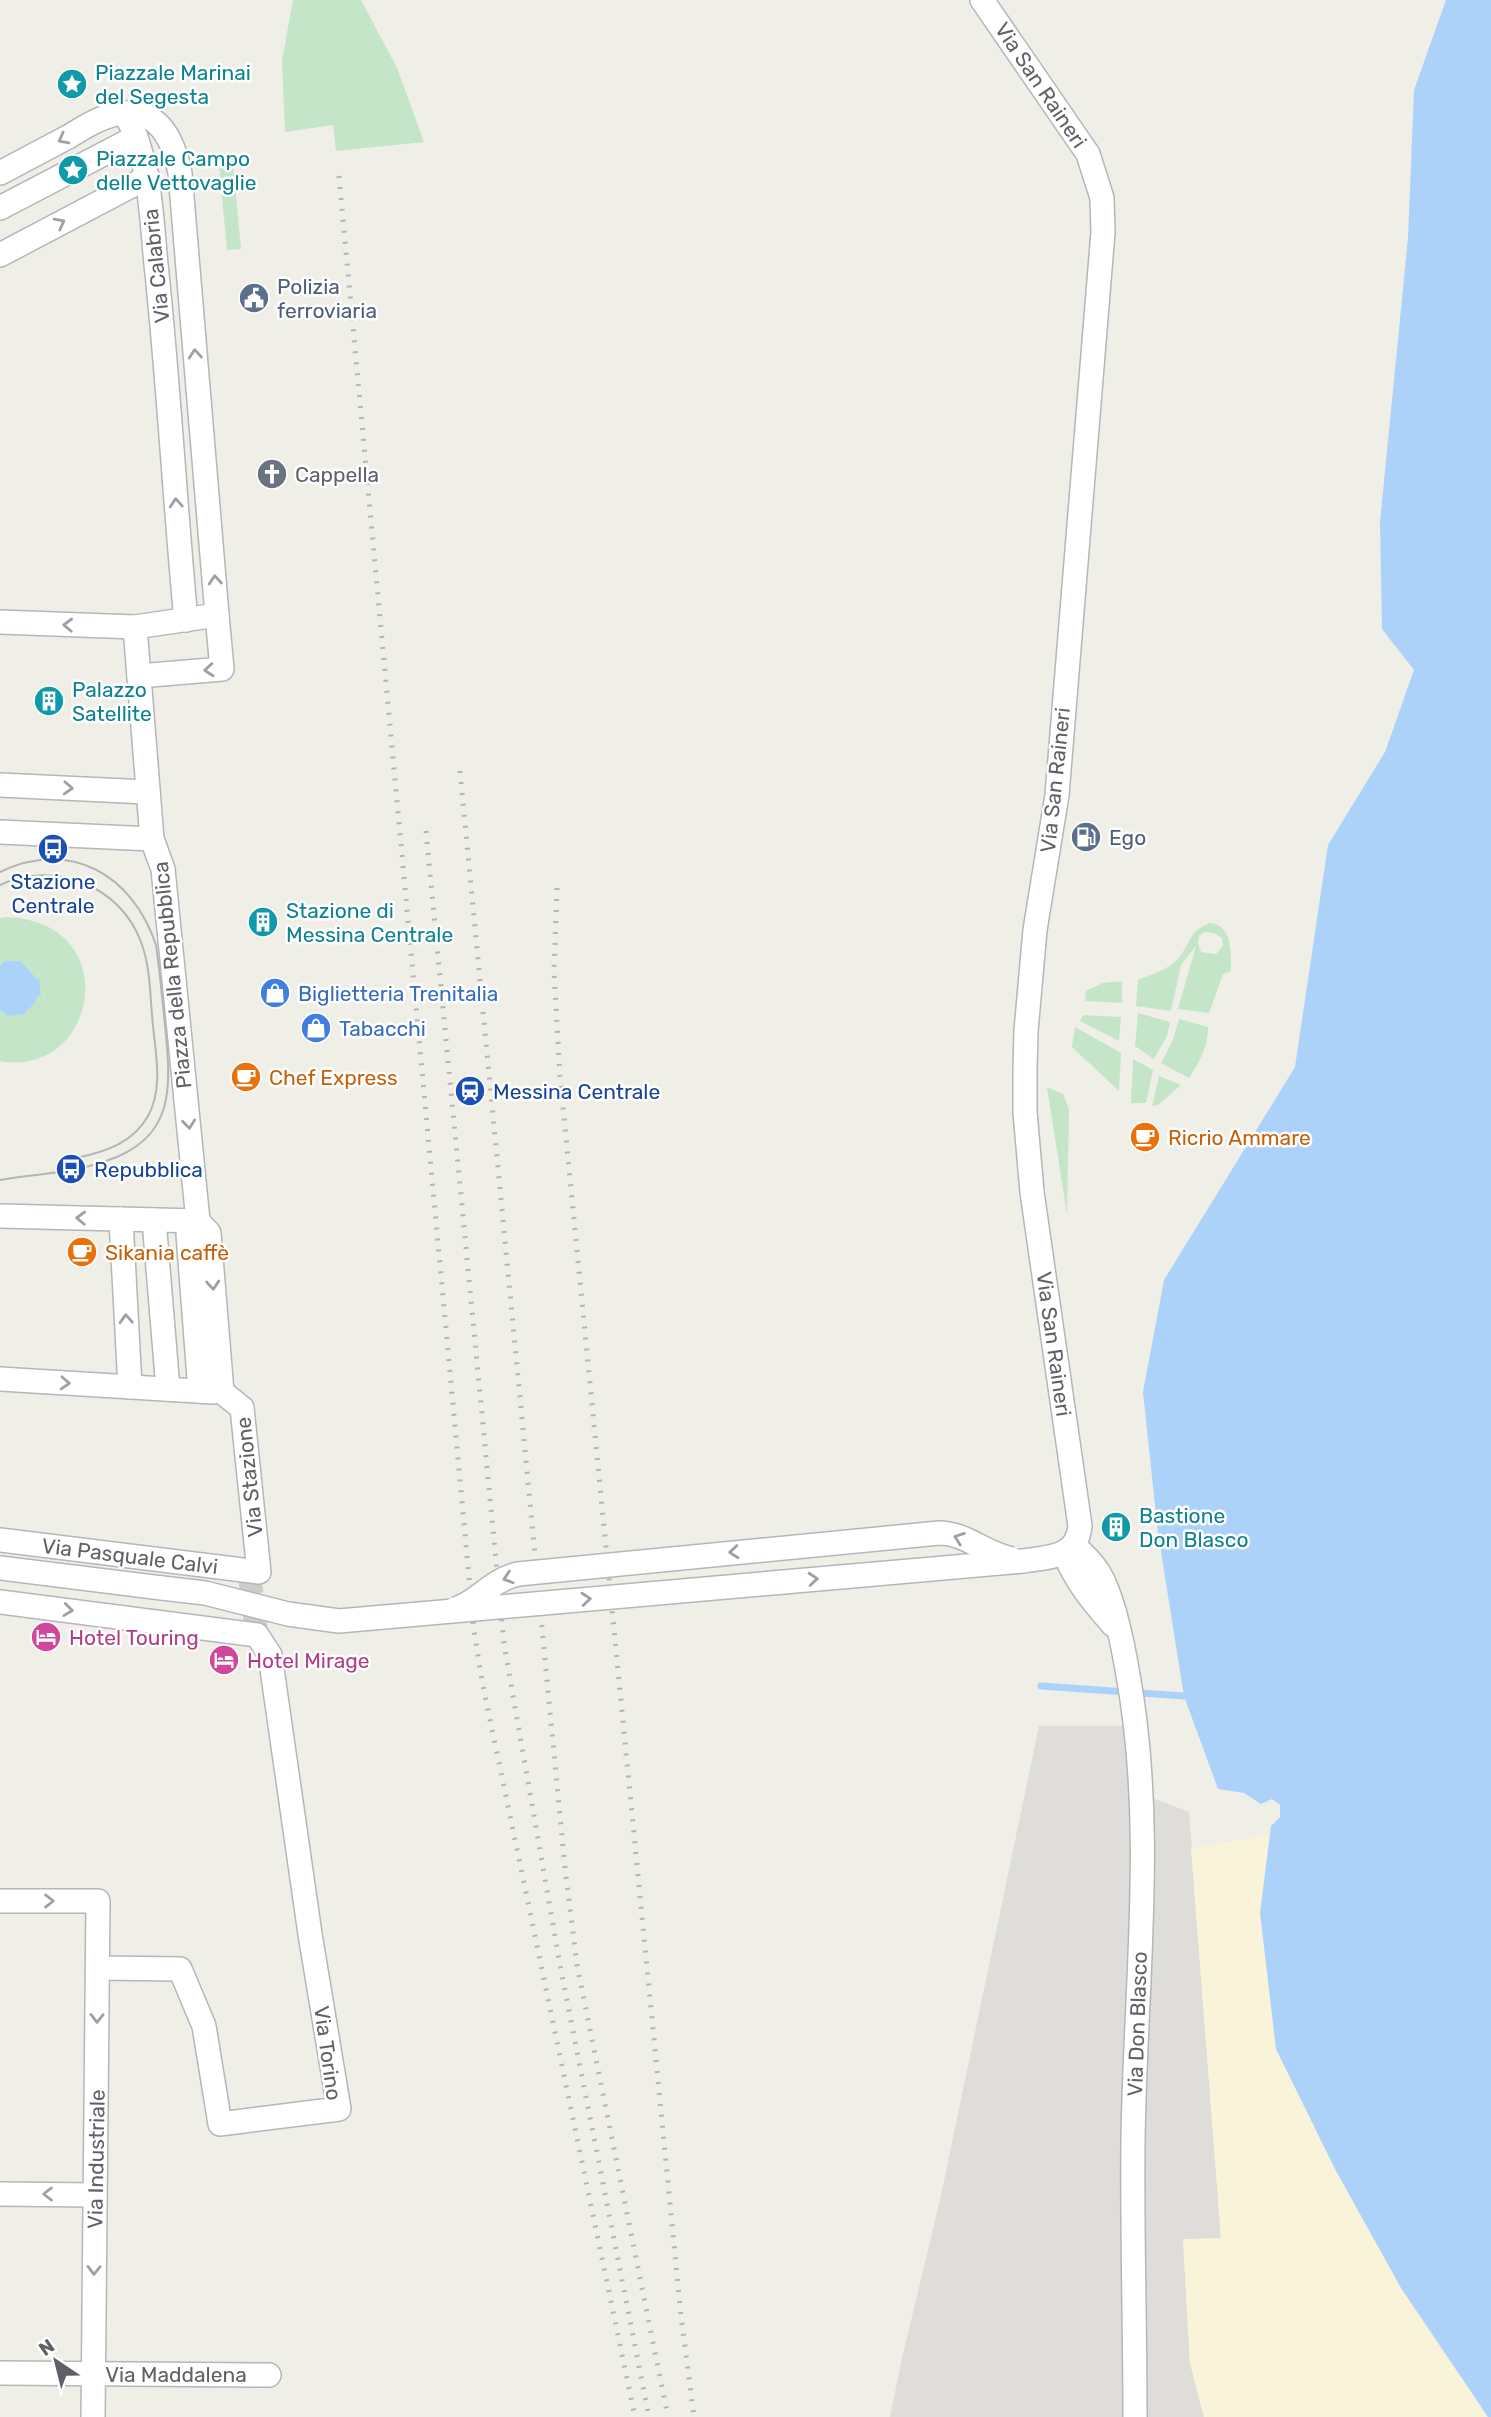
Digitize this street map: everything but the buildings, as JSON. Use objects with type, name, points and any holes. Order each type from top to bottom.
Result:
[{"type":"street","name":"Via San Raineri","points":[[982,0],[1088,154],[1102,198],[1103,232],[1057,795],[1035,930],[1025,1069],[1025,1112],[1032,1192],[1080,1526],[1079,1538],[1069,1549]]},
{"type":"street","points":[[0,173],[101,119],[125,113]]},
{"type":"street","name":"Via Calabria","points":[[125,113],[136,137],[148,177],[186,620]]},
{"type":"street","name":"Via Calabria","points":[[125,113],[143,115],[158,124],[169,139],[177,159],[222,669],[139,676]]},
{"type":"street","points":[[0,208],[136,137]]},
{"type":"street","points":[[0,255],[148,177]]},
{"type":"street","points":[[0,622],[135,628],[217,615]]},
{"type":"street","points":[[0,785],[147,792],[135,628]]},
{"type":"street","name":"Piazza della Repubblica","points":[[147,792],[152,839],[163,869],[198,1222],[188,1234],[211,1392]]},
{"type":"street","points":[[0,832],[152,839]]},
{"type":"street","points":[[0,1216],[198,1222]]},
{"type":"street","points":[[121,1219],[130,1387]]},
{"type":"street","points":[[153,1220],[168,1389]]},
{"type":"street","points":[[0,1379],[211,1392]]},
{"type":"street","name":"Via Stazione","points":[[211,1392],[242,1408],[259,1572]]},
{"type":"street","points":[[445,1611],[460,1607],[492,1584],[518,1574],[939,1533],[951,1533],[997,1556],[1027,1560]]},
{"type":"street","name":"Via Pasquale Calvi","points":[[0,1541],[259,1572]]},
{"type":"street","points":[[0,1568],[205,1592],[310,1619],[339,1621],[1027,1560],[1069,1549]]},
{"type":"street","name":"Via Don Blasco","points":[[1069,1549],[1092,1562],[1100,1575],[1122,1642],[1138,1736],[1143,1794],[1140,1990],[1133,2140],[1136,2417]]},
{"type":"street","name":"Via Torino","points":[[0,1602],[259,1638],[271,1655],[310,1934],[339,2109],[220,2124],[204,2026],[180,1969],[97,1968]]},
{"type":"street","name":"Via Industriale","points":[[0,1901],[98,1901],[93,2417]]},
{"type":"street","points":[[0,2194],[95,2194]]},
{"type":"street","name":"Via Maddalena","points":[[0,2373],[269,2375]]},
{"type":"shaded area","points":[[1039,1726],[1144,1726],[1150,1797],[1189,1812],[1221,2238],[1183,2240],[1190,2363],[1204,2417],[890,2417],[940,2200]]},
{"type":"green space","points":[[293,0],[361,0],[397,68],[424,142],[336,151],[333,125],[285,132],[282,61]]},
{"type":"green space","points":[[232,153],[241,249],[227,250],[218,154]]},
{"type":"green space","points":[[8,917],[46,926],[70,945],[83,970],[85,998],[76,1025],[59,1047],[33,1060],[0,1061],[0,918]]},
{"type":"green space","points":[[1210,923],[1223,929],[1229,941],[1231,957],[1231,971],[1223,974],[1209,1013],[1178,1009],[1196,946],[1181,965],[1171,1011],[1136,1006],[1138,980],[1172,964],[1195,932]],"holes":[[[1204,932],[1214,933],[1222,938],[1223,946],[1216,954],[1201,952],[1199,936]]]},
{"type":"green space","points":[[1122,981],[1122,1003],[1085,1001],[1086,991],[1103,983]]},
{"type":"green space","points":[[1138,1013],[1170,1022],[1167,1036],[1154,1059],[1135,1046]]},
{"type":"green space","points":[[1083,1015],[1121,1017],[1119,1041],[1080,1021]]},
{"type":"green space","points":[[1179,1019],[1208,1027],[1203,1054],[1189,1078],[1161,1063],[1173,1040]]},
{"type":"green space","points":[[1075,1027],[1121,1053],[1119,1091],[1072,1047]]},
{"type":"green space","points":[[1133,1059],[1153,1070],[1146,1103],[1131,1103]]},
{"type":"green space","points":[[1159,1076],[1181,1085],[1158,1105],[1152,1106]]},
{"type":"green space","points":[[1047,1087],[1063,1094],[1069,1109],[1067,1215]]},
{"type":"sand","points":[[1270,1834],[1260,1913],[1276,2049],[1335,2169],[1401,2288],[1488,2417],[1204,2417],[1190,2363],[1183,2239],[1221,2238],[1191,1849]]},
{"type":"water","points":[[1446,0],[1491,0],[1491,2417],[1488,2417],[1401,2288],[1335,2169],[1276,2049],[1260,1913],[1271,1826],[1280,1817],[1280,1805],[1272,1799],[1261,1804],[1244,1793],[1218,1789],[1184,1696],[1158,1533],[1143,1392],[1164,1280],[1295,1067],[1328,845],[1385,752],[1414,670],[1382,629],[1380,522],[1408,238],[1414,90]]},
{"type":"water","points":[[7,961],[20,961],[39,978],[41,995],[38,995],[25,1014],[7,1016],[0,1011],[0,967]]},
{"type":"waterway","points":[[1041,1686],[1184,1696]]},
{"type":"tunnel","points":[[249,1571],[257,1635]]},
{"type":"tram line","points":[[0,872],[26,863],[51,859],[74,862],[96,870],[115,882],[132,899],[146,920],[156,945],[168,1069],[164,1108],[157,1124],[146,1139],[129,1151],[80,1168],[0,1180]]},
{"type":"tram line","points":[[0,885],[42,875],[83,883],[101,892],[118,906],[131,922],[144,952],[157,1060],[153,1106],[142,1125],[126,1140],[97,1153],[76,1158]]},
{"type":"railway","points":[[339,176],[474,1631],[482,1681],[635,2417]]},
{"type":"railway","points":[[460,771],[565,1868],[577,1965],[668,2417]]},
{"type":"railway","points":[[426,831],[504,1644],[560,1965],[649,2417]]},
{"type":"railway","points":[[557,888],[554,972],[560,1076],[681,2316],[694,2417]]},
{"type":"place","name":"Piazzale Marinai del Segesta","points":[[72,84]]},
{"type":"place","name":"Piazzale Campo delle Vettovaglie","points":[[73,170]]},
{"type":"place","name":"Polizia ferroviaria","points":[[254,298]]},
{"type":"place","name":"Cappella","points":[[272,474]]},
{"type":"place","name":"Palazzo Satellite","points":[[49,701]]},
{"type":"place","name":"Ego","points":[[1086,837]]},
{"type":"place","name":"Stazione Centrale","points":[[53,849]]},
{"type":"place","name":"Stazione di Messina Centrale","points":[[263,922]]},
{"type":"place","name":"Biglietteria Trenitalia","points":[[275,993]]},
{"type":"place","name":"Tabacchi","points":[[316,1028]]},
{"type":"place","name":"Chef Express","points":[[246,1077]]},
{"type":"place","name":"Messina Centrale","points":[[470,1091]]},
{"type":"place","name":"Ricrio Ammare","points":[[1145,1137]]},
{"type":"place","name":"Repubblica","points":[[71,1169]]},
{"type":"place","name":"Sikania caffè","points":[[82,1252]]},
{"type":"place","name":"Bastione Don Blasco","points":[[1116,1527]]},
{"type":"place","name":"Hotel Touring","points":[[46,1637]]},
{"type":"place","name":"Hotel Mirage","points":[[224,1660]]}]
